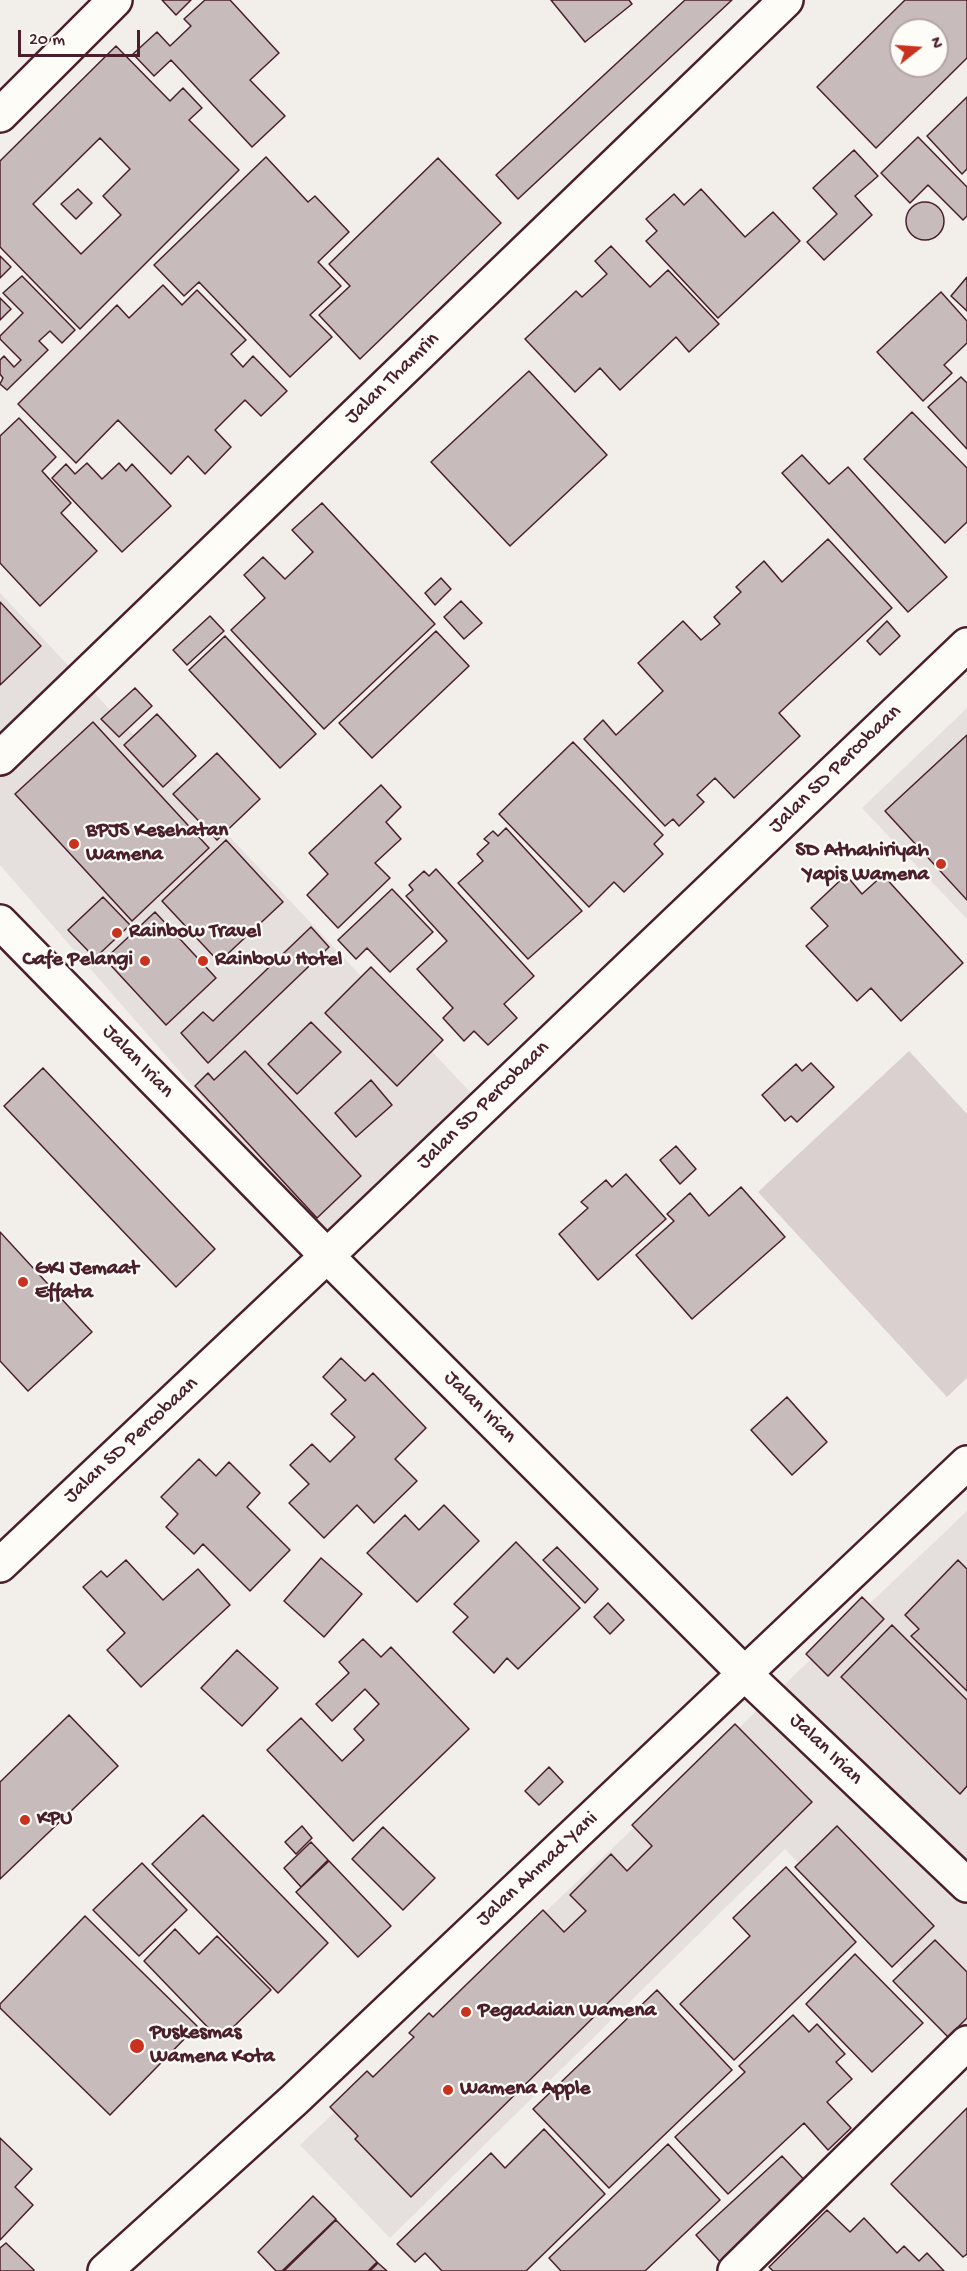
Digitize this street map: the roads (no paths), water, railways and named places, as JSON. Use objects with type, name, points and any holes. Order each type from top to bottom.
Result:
[{"type":"street","points":[[0,115],[115,0]]},
{"type":"street","name":"Jalan Thamrin","points":[[0,758],[786,0]]},
{"type":"street","name":"Jalan SD Percobaan","points":[[0,1565],[967,645]]},
{"type":"street","name":"Jalan Irian","points":[[0,922],[327,1256],[746,1674],[967,1885]]},
{"type":"street","name":"Jalan Ahmad Yani","points":[[105,2271],[303,2092],[967,1463]]},
{"type":"street","points":[[735,2271],[967,2043]]},
{"type":"place","name":"BPJS Kesehatan Wamena","points":[[74,844]]},
{"type":"place","name":"SD Athahiriyah Yapis Wamena","points":[[941,864]]},
{"type":"place","name":"Rainbow Travel","points":[[117,933]]},
{"type":"place","name":"Cafe Pelangi","points":[[145,961]]},
{"type":"place","name":"Rainbow Hotel","points":[[203,961]]},
{"type":"place","name":"GKI Jemaat Effata","points":[[23,1282]]},
{"type":"place","name":"KPU","points":[[25,1820]]},
{"type":"place","name":"Pegadaian Wamena","points":[[466,2012]]},
{"type":"place","name":"Puskesmas Wamena Kota","points":[[137,2046]]},
{"type":"place","name":"Wamena Apple","points":[[448,2090]]}]
